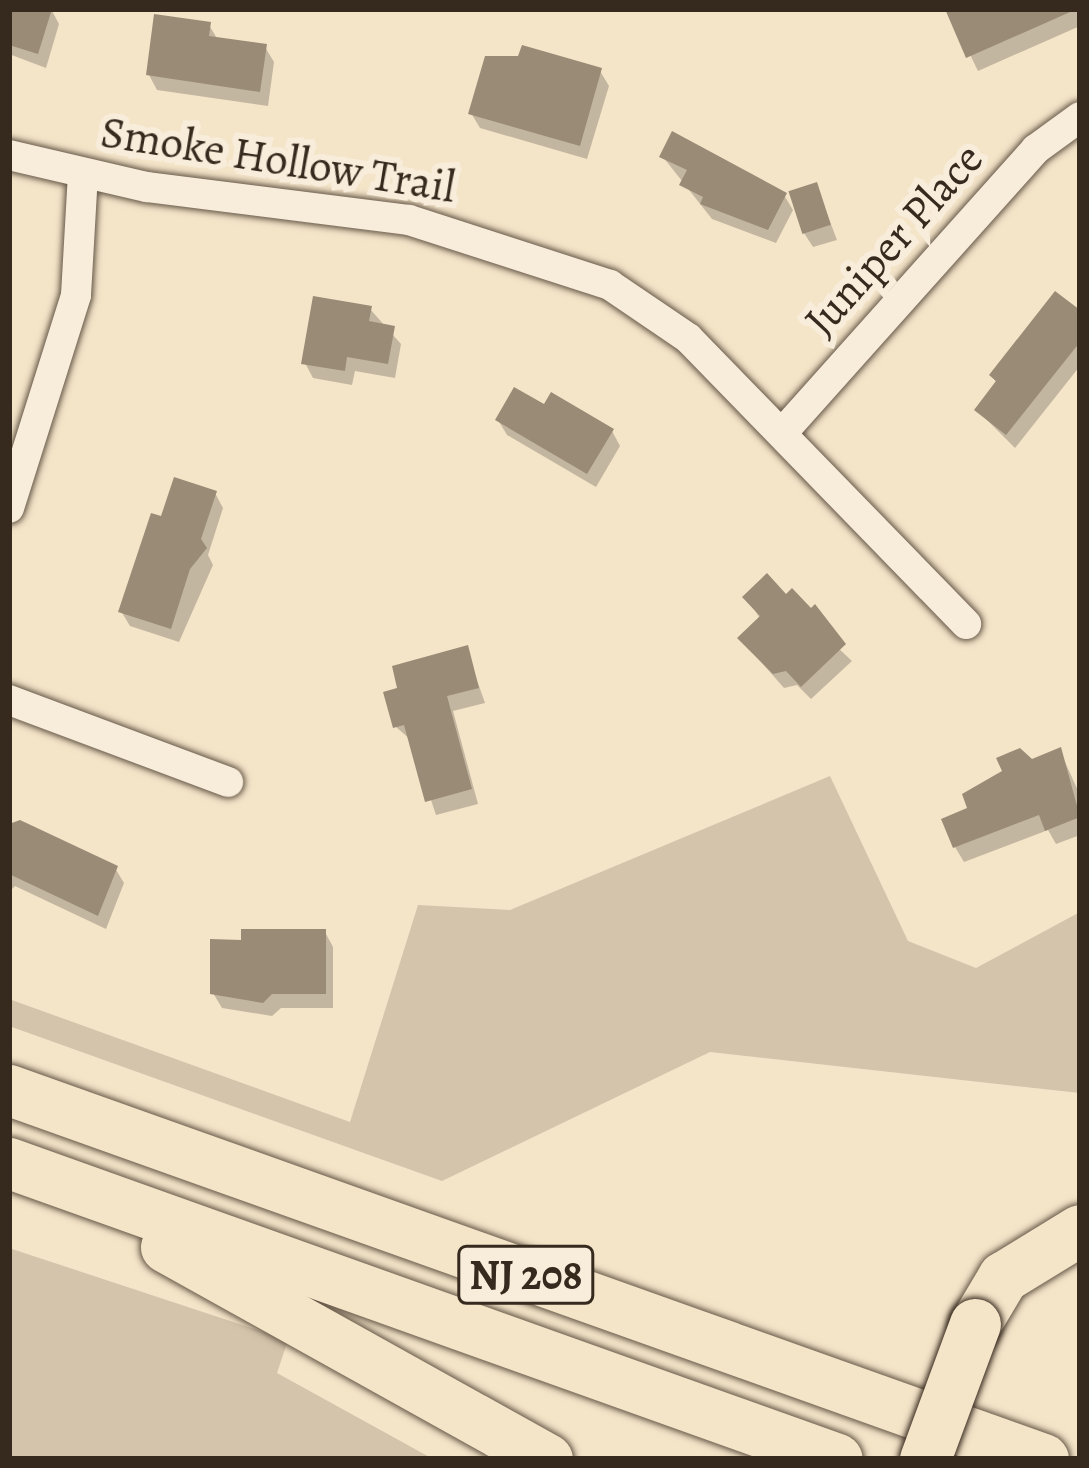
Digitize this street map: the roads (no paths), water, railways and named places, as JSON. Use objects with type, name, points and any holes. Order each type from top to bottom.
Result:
[{"type":"highway","name":"NJ 208","points":[[9,1090],[1043,1459]]},
{"type":"highway","name":"NJ 208","points":[[9,1167],[837,1459]]},
{"type":"highway","points":[[9,1167],[250,1292],[547,1459]]},
{"type":"highway","points":[[925,1459],[975,1324],[1003,1277],[1080,1230]]},
{"type":"street","name":"Juniper Place","points":[[783,432],[1036,149],[1080,117]]},
{"type":"street","name":"Smoke Hollow Trail","points":[[9,155],[83,175],[409,220],[562,265],[653,310],[783,432],[966,624]]},
{"type":"street","points":[[9,508],[76,295],[83,175]]},
{"type":"street","points":[[9,700],[228,782]]}]
